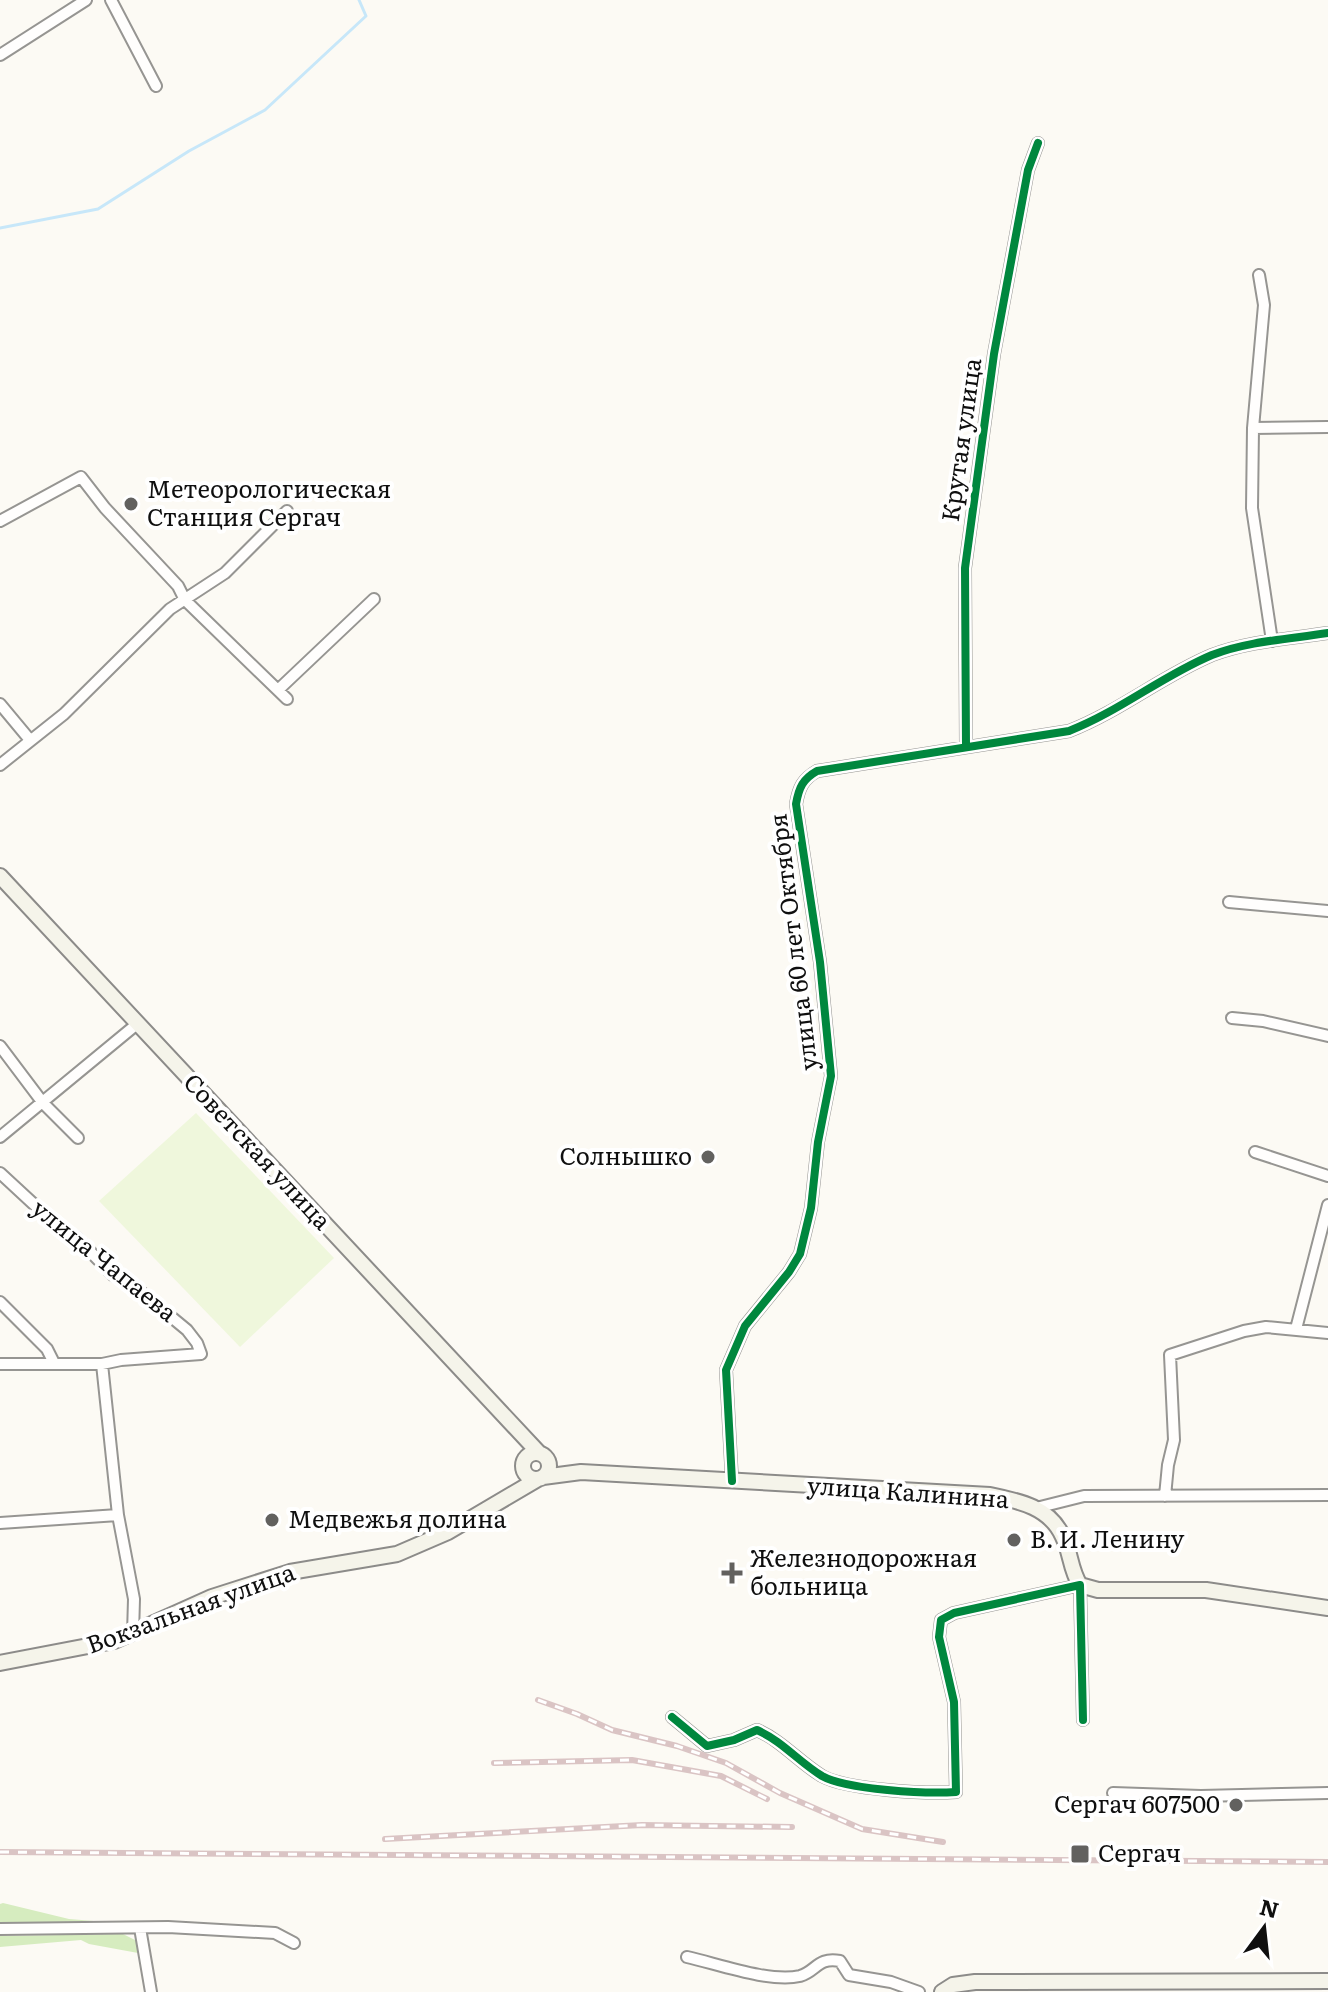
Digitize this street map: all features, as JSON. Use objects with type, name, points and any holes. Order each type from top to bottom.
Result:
[{"type":"main road","name":"Советская улица","points":[[0,876],[516,1427],[533,1460],[528,1477],[541,1478]]},
{"type":"main road","points":[[533,1460],[581,1472]]},
{"type":"main road","points":[[533,1460],[549,1469],[541,1478]]},
{"type":"main road","points":[[512,1495],[533,1460]]},
{"type":"main road","name":"улица Калинина","points":[[581,1472],[990,1495],[1021,1501],[1036,1508]]},
{"type":"main road","points":[[541,1478],[581,1472]]},
{"type":"main road","name":"Вокзальная улица","points":[[0,1663],[65,1653],[133,1634],[212,1597],[290,1572],[397,1554],[448,1532],[541,1478]]},
{"type":"main road","points":[[1036,1508],[1056,1525],[1064,1539],[1072,1572],[1080,1585],[1098,1590],[1206,1590],[1328,1608]]},
{"type":"main road","points":[[942,1992],[953,1985],[1328,1981]]},
{"type":"street","points":[[0,55],[86,0]]},
{"type":"street","points":[[111,0],[156,86]]},
{"type":"street","name":"Крутая улица","points":[[966,747],[963,651],[965,568],[994,354],[1028,170],[1038,143]]},
{"type":"street","points":[[1259,275],[1264,305],[1253,428],[1252,508],[1272,641]]},
{"type":"street","points":[[1253,428],[1328,427]]},
{"type":"street","points":[[0,521],[81,477],[105,508],[178,586],[185,600],[287,699]]},
{"type":"street","points":[[0,765],[64,714],[152,626],[225,573],[287,511]]},
{"type":"street","points":[[278,690],[374,599]]},
{"type":"street","points":[[966,747],[1069,731],[1094,721],[1189,665],[1216,654],[1272,641],[1328,633]]},
{"type":"street","points":[[0,704],[30,740]]},
{"type":"street","name":"улица 60 лет Октября","points":[[732,1481],[726,1370],[745,1326],[800,1254],[811,1208],[818,1142],[831,1076],[820,962],[796,804],[798,790],[805,778],[817,771],[966,747]]},
{"type":"street","points":[[1229,902],[1328,911]]},
{"type":"street","points":[[1232,1018],[1263,1021],[1328,1036]]},
{"type":"street","points":[[0,1137],[137,1024]]},
{"type":"street","points":[[0,1046],[43,1103],[78,1138]]},
{"type":"street","points":[[1255,1152],[1328,1176]]},
{"type":"street","name":"улица Чапаева","points":[[0,1173],[53,1222],[77,1238],[113,1275],[135,1287],[187,1330],[201,1354],[102,1364]]},
{"type":"street","points":[[1296,1329],[1328,1205]]},
{"type":"street","points":[[0,1302],[47,1349],[54,1363]]},
{"type":"street","points":[[1165,1496],[1174,1440],[1170,1355],[1266,1327],[1328,1333]]},
{"type":"street","points":[[0,1364],[102,1364],[118,1515],[134,1599],[133,1634]]},
{"type":"street","name":"улица Калинина","points":[[1036,1508],[1084,1496],[1328,1495]]},
{"type":"street","points":[[0,1523],[118,1515]]},
{"type":"street","points":[[672,1717],[707,1746],[734,1740],[757,1730],[771,1736],[824,1777],[856,1785],[935,1793],[956,1792],[954,1702],[939,1637],[941,1620],[954,1613],[1080,1585],[1083,1720]]},
{"type":"street","points":[[1113,1793],[1201,1796],[1328,1793]]},
{"type":"street","points":[[0,1929],[140,1928],[275,1933],[294,1943]]},
{"type":"street","points":[[140,1928],[151,1992]]},
{"type":"street","points":[[687,1957],[761,1975],[801,1976],[821,1962],[840,1961],[849,1975],[891,1982],[919,1992]]},
{"type":"green space","points":[[196,1113],[334,1258],[240,1347],[99,1201]]},
{"type":"green space","points":[[0,1904],[69,1919],[131,1924],[6,1924],[0,1922]]},
{"type":"green space","points":[[123,1934],[141,1943],[143,1949],[138,1953],[81,1940],[0,1947],[0,1936]]},
{"type":"waterway","points":[[0,228],[98,209],[189,151],[265,110],[366,16],[359,0]]},
{"type":"railway","points":[[538,1700],[612,1730],[677,1746],[726,1763],[780,1793],[862,1829],[943,1842]]},
{"type":"railway","points":[[494,1763],[632,1760],[721,1776],[767,1799]]},
{"type":"railway","points":[[385,1839],[642,1825],[792,1827]]},
{"type":"railway","points":[[0,1852],[1328,1862]]},
{"type":"cycle path","points":[[966,747],[965,568],[994,354],[1028,170],[1038,143]]},
{"type":"cycle path","points":[[732,1481],[726,1370],[745,1326],[800,1254],[811,1208],[818,1142],[831,1076],[820,962],[796,804],[802,784],[817,771],[1069,731],[1212,655],[1255,643],[1328,633]]},
{"type":"cycle path","points":[[672,1717],[707,1746],[734,1740],[757,1730],[822,1776],[849,1785],[888,1790],[956,1792],[954,1702],[939,1637],[941,1620],[954,1613],[1080,1585],[1083,1720]]},
{"type":"place","name":"Метеорологическая Станция Сергач","points":[[131,504]]},
{"type":"place","name":"Солнышко","points":[[708,1157]]},
{"type":"place","name":"Медвежья долина","points":[[272,1520]]},
{"type":"place","name":"В. И. Ленину","points":[[1014,1540]]},
{"type":"place","name":"Железнодорожная больница","points":[[732,1573]]},
{"type":"place","name":"Сергач 607500","points":[[1236,1805]]},
{"type":"place","name":"Сергач","points":[[1080,1854]]}]
